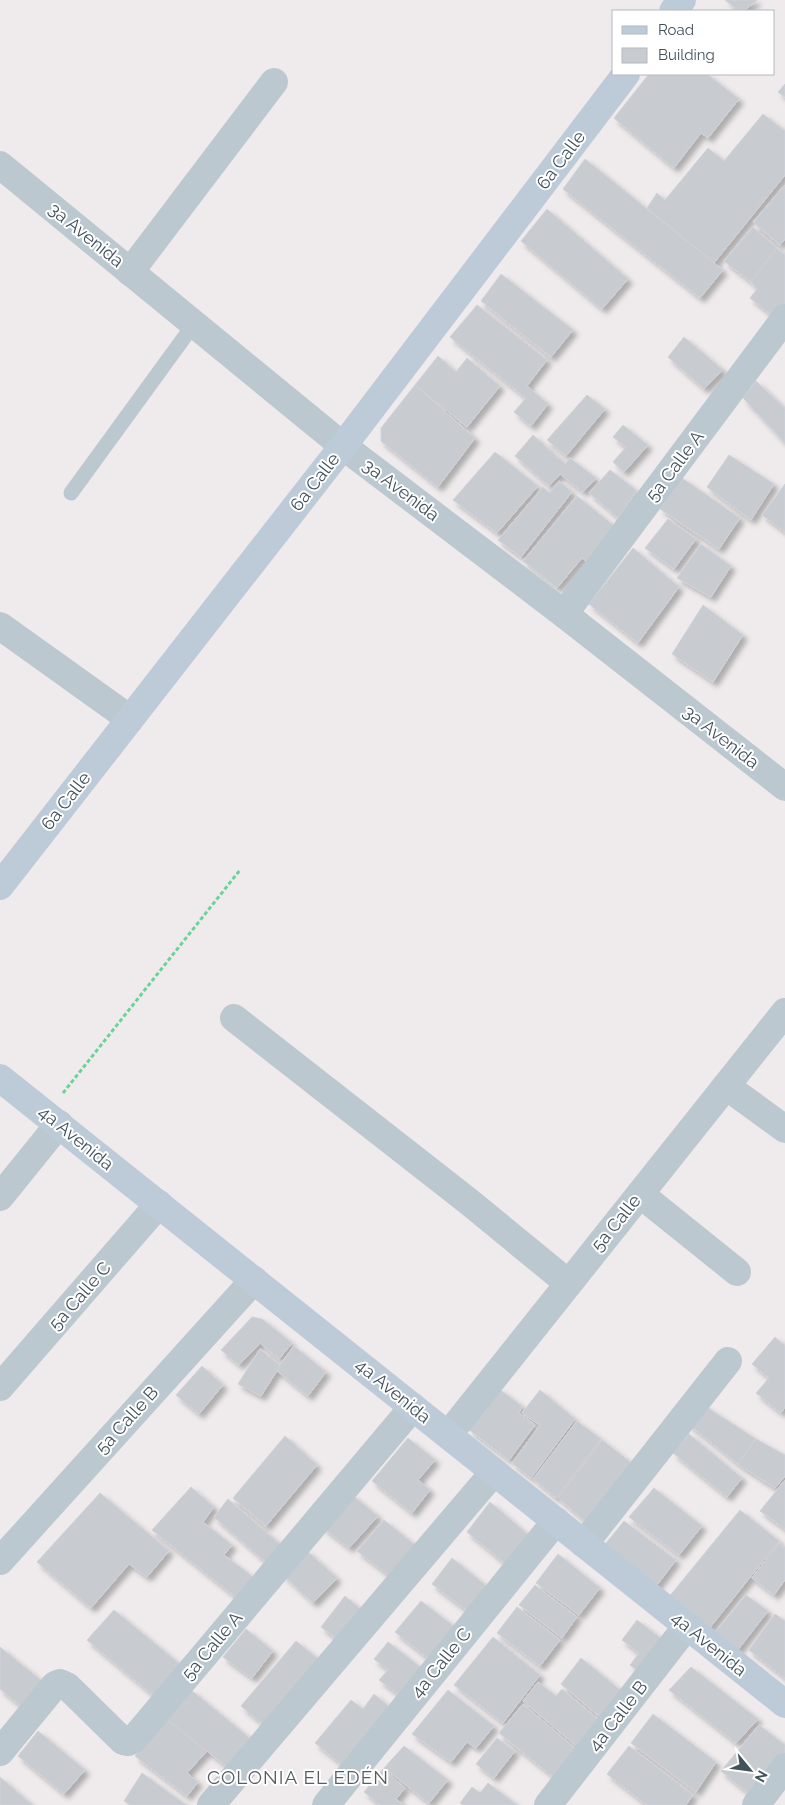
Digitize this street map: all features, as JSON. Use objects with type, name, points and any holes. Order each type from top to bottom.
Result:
[{"type":"street","points":[[674,10],[682,0]]},
{"type":"street","name":"6a Calle","points":[[0,886],[343,446],[625,75]]},
{"type":"street","points":[[130,272],[274,82]]},
{"type":"street","name":"3a Avenida","points":[[0,165],[343,446],[564,614],[785,787]]},
{"type":"street","name":"5a Calle A","points":[[564,614],[785,318]]},
{"type":"street","points":[[0,626],[130,719]]},
{"type":"street","name":"5a Calle","points":[[448,1435],[785,1012]]},
{"type":"street","points":[[234,1018],[468,1201],[568,1283]]},
{"type":"street","name":"4a Avenida","points":[[0,1078],[784,1702]]},
{"type":"street","points":[[726,1086],[785,1129]]},
{"type":"street","points":[[0,1198],[52,1120]]},
{"type":"street","points":[[640,1194],[738,1272]]},
{"type":"street","name":"5a Calle C","points":[[5,1372],[159,1204]]},
{"type":"street","name":"5a Calle B","points":[[0,1561],[254,1280]]},
{"type":"street","points":[[584,1544],[728,1361]]},
{"type":"street","name":"5a Calle A","points":[[0,1752],[55,1685],[60,1683],[67,1686],[123,1741],[133,1740],[413,1407]]},
{"type":"street","points":[[211,1805],[494,1472]]},
{"type":"street","name":"4a Calle C","points":[[326,1805],[556,1521]]},
{"type":"street","name":"4a Calle B","points":[[548,1805],[687,1626]]},
{"type":"street","points":[[756,1805],[785,1767]]},
{"type":"lane","points":[[70,493],[194,324]]},
{"type":"path","points":[[52,1120],[240,870]]},
{"type":"building","points":[[725,0],[757,0],[745,10],[738,10]]},
{"type":"building","points":[[648,75],[708,75],[739,99],[708,138],[701,133],[674,168],[614,118]]},
{"type":"building","points":[[785,84],[785,97],[778,92]]},
{"type":"building","points":[[763,114],[785,131],[785,175],[714,263],[647,208],[657,193],[665,200],[708,148],[724,161]]},
{"type":"building","points":[[585,159],[723,270],[700,298],[563,189]]},
{"type":"building","points":[[785,185],[785,239],[780,245],[753,222]]},
{"type":"building","points":[[547,209],[628,279],[602,309],[521,241]]},
{"type":"building","points":[[753,227],[777,248],[751,282],[724,261]]},
{"type":"building","points":[[777,248],[785,255],[785,311],[778,320],[750,298],[757,289],[751,282]]},
{"type":"building","points":[[501,274],[573,330],[551,357],[481,301]]},
{"type":"building","points":[[477,305],[547,360],[527,386],[548,404],[531,426],[514,412],[526,398],[450,337]]},
{"type":"building","points":[[684,337],[723,370],[704,389],[668,357]]},
{"type":"building","points":[[438,356],[456,372],[467,358],[500,386],[467,427],[415,385]]},
{"type":"building","points":[[756,381],[785,409],[785,443],[743,398]]},
{"type":"building","points":[[415,385],[475,438],[438,487],[381,441],[381,428]]},
{"type":"building","points":[[587,395],[605,409],[566,456],[547,440]]},
{"type":"building","points":[[623,425],[648,445],[624,472],[613,462],[626,447],[613,437]]},
{"type":"building","points":[[533,435],[565,464],[570,458],[596,478],[583,492],[560,474],[549,486],[515,456]]},
{"type":"building","points":[[495,452],[538,486],[497,533],[453,500]]},
{"type":"building","points":[[729,455],[774,484],[751,520],[707,487]]},
{"type":"building","points":[[610,470],[637,491],[618,518],[589,493]]},
{"type":"building","points":[[682,478],[740,518],[719,549],[660,509]]},
{"type":"building","points":[[559,481],[572,492],[521,557],[498,540],[543,487],[549,493]]},
{"type":"building","points":[[785,484],[785,532],[762,515]]},
{"type":"building","points":[[577,496],[618,529],[589,564],[582,558],[557,588],[523,561]]},
{"type":"building","points":[[668,519],[696,539],[674,569],[645,548]]},
{"type":"building","points":[[701,544],[731,566],[711,597],[677,578]]},
{"type":"building","points":[[633,548],[679,587],[638,643],[589,604]]},
{"type":"building","points":[[703,605],[743,635],[713,682],[672,654]]},
{"type":"building","points":[[252,1317],[262,1319],[292,1343],[279,1359],[260,1343],[239,1365],[221,1350]]},
{"type":"building","points":[[775,1337],[785,1346],[785,1407],[781,1413],[756,1393],[769,1378],[752,1364]]},
{"type":"building","points":[[294,1346],[326,1372],[308,1396],[276,1370]]},
{"type":"building","points":[[260,1349],[280,1366],[261,1396],[238,1384]]},
{"type":"building","points":[[202,1366],[223,1385],[199,1414],[176,1395]]},
{"type":"building","points":[[499,1389],[522,1406],[519,1413],[535,1425],[509,1460],[469,1430]]},
{"type":"building","points":[[540,1390],[575,1419],[531,1478],[512,1463],[540,1425],[522,1413]]},
{"type":"building","points":[[702,1404],[756,1439],[738,1464],[687,1423]]},
{"type":"building","points":[[577,1421],[601,1439],[556,1498],[533,1479]]},
{"type":"building","points":[[689,1434],[742,1478],[727,1497],[673,1453]]},
{"type":"building","points":[[285,1436],[317,1465],[266,1526],[233,1498]]},
{"type":"building","points":[[408,1438],[435,1460],[418,1480],[430,1490],[412,1513],[372,1481]]},
{"type":"building","points":[[756,1439],[785,1455],[785,1476],[775,1488],[738,1464]]},
{"type":"building","points":[[602,1440],[633,1464],[587,1523],[558,1498]]},
{"type":"building","points":[[785,1480],[785,1529],[760,1511]]},
{"type":"building","points":[[191,1487],[214,1507],[203,1522],[232,1545],[224,1555],[253,1577],[238,1599],[152,1530]]},
{"type":"building","points":[[654,1488],[702,1526],[679,1555],[629,1517]]},
{"type":"building","points":[[100,1493],[169,1551],[147,1577],[129,1564],[91,1608],[37,1562]]},
{"type":"building","points":[[351,1494],[378,1516],[349,1548],[322,1527]]},
{"type":"building","points":[[228,1499],[282,1546],[268,1564],[214,1517]]},
{"type":"building","points":[[490,1502],[532,1538],[508,1566],[467,1532]]},
{"type":"building","points":[[740,1510],[779,1541],[708,1630],[668,1598]]},
{"type":"building","points":[[384,1520],[420,1549],[395,1580],[357,1551]]},
{"type":"building","points":[[624,1521],[676,1560],[654,1589],[602,1548]]},
{"type":"building","points":[[779,1543],[785,1548],[785,1580],[774,1595],[752,1578]]},
{"type":"building","points":[[306,1550],[337,1578],[313,1603],[282,1574]]},
{"type":"building","points":[[558,1554],[600,1588],[579,1615],[536,1583]]},
{"type":"building","points":[[452,1558],[490,1589],[470,1613],[432,1584]]},
{"type":"building","points":[[535,1585],[577,1617],[562,1638],[519,1605]]},
{"type":"building","points":[[746,1595],[768,1611],[737,1651],[714,1634]]},
{"type":"building","points":[[345,1596],[365,1613],[342,1643],[321,1627]]},
{"type":"building","points":[[421,1601],[455,1627],[429,1659],[395,1632]]},
{"type":"building","points":[[517,1607],[560,1640],[540,1666],[497,1633]]},
{"type":"building","points":[[114,1610],[181,1665],[154,1696],[87,1640]]},
{"type":"building","points":[[775,1614],[785,1621],[785,1678],[749,1650]]},
{"type":"building","points":[[637,1620],[666,1642],[641,1674],[630,1665],[639,1653],[622,1640]]},
{"type":"building","points":[[246,1629],[273,1651],[252,1678],[223,1657]]},
{"type":"building","points":[[493,1637],[540,1675],[503,1723],[454,1685]]},
{"type":"building","points":[[296,1641],[322,1662],[269,1730],[241,1706]]},
{"type":"building","points":[[388,1642],[423,1669],[402,1697],[379,1680],[388,1670],[374,1659]]},
{"type":"building","points":[[0,1647],[48,1686],[27,1711],[0,1689]]},
{"type":"building","points":[[581,1658],[625,1694],[604,1720],[561,1684]]},
{"type":"building","points":[[691,1667],[758,1719],[736,1743],[669,1690]]},
{"type":"building","points":[[538,1682],[556,1696],[562,1689],[602,1723],[580,1749],[523,1701]]},
{"type":"building","points":[[191,1690],[257,1744],[235,1773],[166,1719]]},
{"type":"building","points":[[448,1690],[494,1726],[476,1748],[467,1742],[451,1762],[412,1734]]},
{"type":"building","points":[[374,1694],[392,1709],[345,1767],[315,1743],[351,1700],[363,1709]]},
{"type":"building","points":[[523,1704],[578,1751],[557,1780],[499,1733]]},
{"type":"building","points":[[653,1714],[716,1762],[696,1792],[631,1743]]},
{"type":"building","points":[[166,1719],[207,1751],[187,1773],[198,1782],[187,1796],[135,1756]]},
{"type":"building","points":[[759,1725],[785,1745],[785,1755],[753,1797],[721,1771]]},
{"type":"building","points":[[38,1731],[85,1770],[64,1794],[18,1756]]},
{"type":"building","points":[[497,1738],[515,1751],[494,1778],[476,1764]]},
{"type":"building","points":[[404,1746],[448,1780],[429,1803],[384,1768]]},
{"type":"building","points":[[629,1746],[693,1795],[686,1805],[647,1805],[607,1774]]},
{"type":"building","points":[[383,1769],[405,1788],[396,1799],[404,1805],[380,1805],[364,1792]]},
{"type":"building","points":[[142,1773],[186,1805],[130,1805],[124,1801]]},
{"type":"building","points":[[0,1777],[32,1805],[0,1805]]},
{"type":"building","points":[[488,1783],[517,1805],[463,1805],[460,1803],[472,1787],[480,1793]]},
{"type":"district","name":"COLONIA EL EDÉN","points":[[298,1777]]}]
